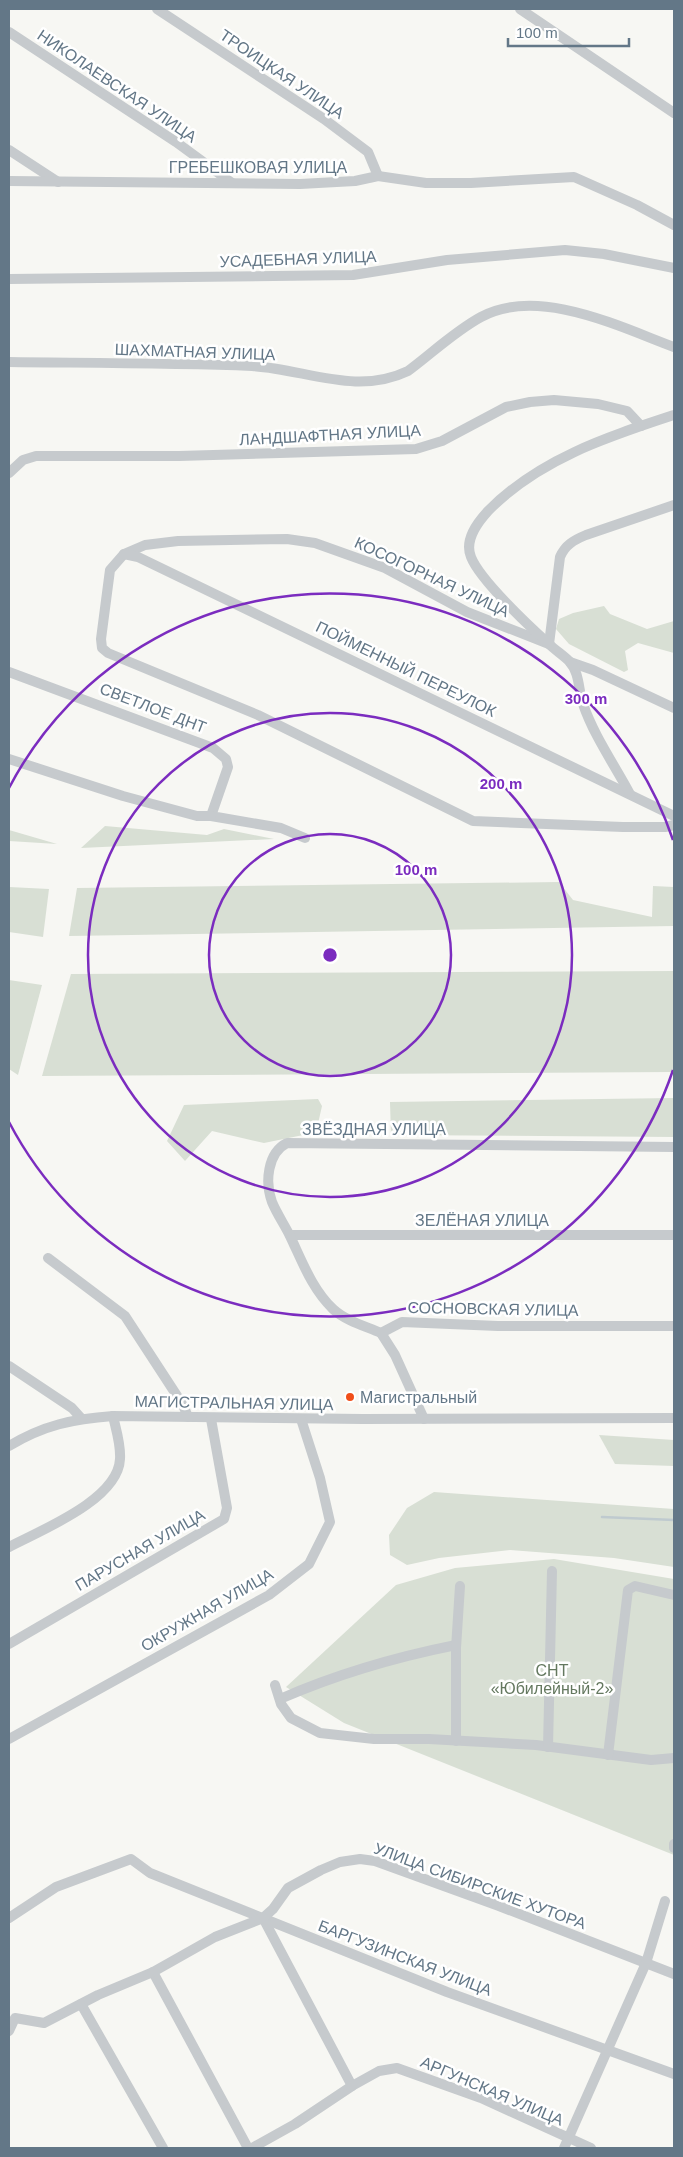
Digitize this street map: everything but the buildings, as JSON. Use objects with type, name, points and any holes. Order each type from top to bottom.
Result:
[{"type":"street","name":"ТРОИЦКАЯ УЛИЦА","points":[[157,9],[324,119],[368,152],[378,176]]},
{"type":"street","points":[[520,9],[674,113]]},
{"type":"street","name":"НИКОЛАЕВСКАЯ УЛИЦА","points":[[9,32],[176,142],[232,183]]},
{"type":"street","points":[[9,150],[58,182]]},
{"type":"street","name":"ГРЕБЕШКОВАЯ УЛИЦА","points":[[9,181],[300,184],[355,181],[378,176],[426,183],[471,183],[574,177],[637,204],[674,225]]},
{"type":"street","name":"УСАДЕБНАЯ УЛИЦА","points":[[9,279],[353,275],[447,260],[566,250],[604,254],[674,268]]},
{"type":"street","name":"ШАХМАТНАЯ УЛИЦА","points":[[9,362],[254,366],[357,383],[394,378],[408,371],[480,318],[494,311],[518,306],[566,310],[604,321],[674,347]]},
{"type":"street","name":"ЛАНДШАФТНАЯ УЛИЦА","points":[[9,473],[23,460],[36,456],[179,456],[416,449],[442,442],[506,407],[554,400],[598,404],[627,411],[641,426]]},
{"type":"street","points":[[630,794],[590,722],[582,702],[577,675],[570,662],[549,644],[480,574],[470,556],[470,540],[475,525],[502,497],[541,468],[592,443],[674,415]]},
{"type":"street","points":[[549,644],[560,557],[564,550],[586,535],[674,505]]},
{"type":"street","name":"КОСОГОРНАЯ УЛИЦА","points":[[124,554],[145,545],[178,541],[287,539],[315,543],[385,568],[467,612],[549,644]]},
{"type":"street","points":[[124,554],[110,570],[101,639],[102,648],[108,653],[258,715],[473,821],[623,827],[665,827],[674,825]]},
{"type":"street","name":"ПОЙМЕННЫЙ ПЕРЕУЛОК","points":[[124,554],[147,562],[674,816]]},
{"type":"street","points":[[570,662],[593,670],[674,708]]},
{"type":"street","name":"СВЕТЛОЕ ДНТ","points":[[9,672],[101,704],[221,752],[226,759],[228,768],[211,816]]},
{"type":"street","points":[[9,759],[123,796],[197,816],[211,816],[274,826],[305,838]]},
{"type":"street","name":"ЗВЁЗДНАЯ УЛИЦА","points":[[381,1333],[347,1318],[333,1308],[320,1293],[305,1268],[271,1199],[269,1172],[275,1152],[287,1143],[674,1147]]},
{"type":"street","name":"ЗЕЛЁНАЯ УЛИЦА","points":[[290,1235],[674,1235]]},
{"type":"street","points":[[48,1258],[125,1316],[183,1405],[188,1417]]},
{"type":"street","name":"СОСНОВСКАЯ УЛИЦА","points":[[381,1333],[402,1322],[498,1326],[674,1326]]},
{"type":"street","points":[[381,1333],[395,1355],[424,1419]]},
{"type":"street","points":[[9,1366],[72,1408],[81,1418]]},
{"type":"street","points":[[9,1547],[76,1511],[104,1492],[113,1480],[120,1460],[113,1416]]},
{"type":"street","name":"МАГИСТРАЛЬНАЯ УЛИЦА","points":[[9,1446],[52,1425],[81,1418],[113,1416],[211,1419],[674,1418]]},
{"type":"street","name":"ПАРУСНАЯ УЛИЦА","points":[[9,1644],[224,1519],[227,1508],[211,1419]]},
{"type":"street","name":"ОКРУЖНАЯ УЛИЦА","points":[[9,1739],[269,1595],[309,1564],[330,1522],[320,1478],[301,1419]]},
{"type":"street","points":[[548,1747],[552,1571]]},
{"type":"street","points":[[456,1741],[456,1645],[460,1586]]},
{"type":"street","points":[[608,1755],[628,1590],[635,1586],[674,1594]]},
{"type":"street","points":[[280,1699],[349,1672],[421,1652],[456,1645]]},
{"type":"street","points":[[275,1685],[280,1699],[291,1718],[320,1733],[374,1739],[456,1741],[548,1747],[651,1760],[674,1758]]},
{"type":"street","name":"БАРГУЗИНСКАЯ УЛИЦА","points":[[9,1918],[56,1887],[130,1858],[150,1873],[447,1992],[607,2048],[674,2074]]},
{"type":"street","name":"УЛИЦА СИБИРСКИЕ ХУТОРА","points":[[12,2016],[44,2023],[98,1995],[153,1972],[215,1938],[263,1918],[273,1909],[288,1888],[321,1870],[340,1862],[360,1859],[375,1861],[674,1974]]},
{"type":"street","points":[[566,2143],[646,1963],[665,1901]]},
{"type":"street","points":[[263,1918],[352,2086]]},
{"type":"street","points":[[153,1972],[250,2148]]},
{"type":"street","points":[[80,2004],[163,2148]]},
{"type":"street","points":[[9,2031],[12,2016]]},
{"type":"street","name":"АРГУНСКАЯ УЛИЦА","points":[[250,2148],[295,2124],[352,2086],[379,2071],[396,2068],[481,2098],[566,2143],[591,2148]]},
{"type":"green space","points":[[604,606],[610,614],[647,629],[674,621],[674,653],[638,643],[625,651],[628,670],[624,672],[569,644],[556,629],[559,619],[573,613]]},
{"type":"green space","points":[[105,826],[207,835],[224,829],[274,839],[81,848]]},
{"type":"green space","points":[[9,830],[57,844],[9,841]]},
{"type":"green space","points":[[559,882],[573,900],[652,917],[653,886],[674,887],[674,926],[69,936],[77,888]]},
{"type":"green space","points":[[9,887],[49,889],[43,937],[9,932]]},
{"type":"green space","points":[[674,971],[674,1072],[42,1076],[71,974]]},
{"type":"green space","points":[[9,980],[42,985],[18,1075],[9,1069]]},
{"type":"green space","points":[[674,1098],[674,1137],[391,1135],[390,1102]]},
{"type":"green space","points":[[318,1099],[322,1106],[317,1128],[313,1133],[264,1143],[212,1131],[185,1161],[167,1141],[184,1105]]},
{"type":"green space","points":[[599,1435],[674,1440],[674,1466],[615,1464]]},
{"type":"green space","points":[[434,1492],[674,1509],[674,1567],[614,1558],[510,1550],[439,1558],[407,1565],[390,1555],[389,1535],[407,1508]]},
{"type":"green space","name":"СНТ «Юбилейный-2»","points":[[554,1559],[674,1579],[674,1855],[344,1723],[286,1687],[396,1585],[455,1568]]},
{"type":"waterway","points":[[602,1517],[674,1520]]},
{"type":"place","name":"Магистральный","points":[[350,1397]]}]
